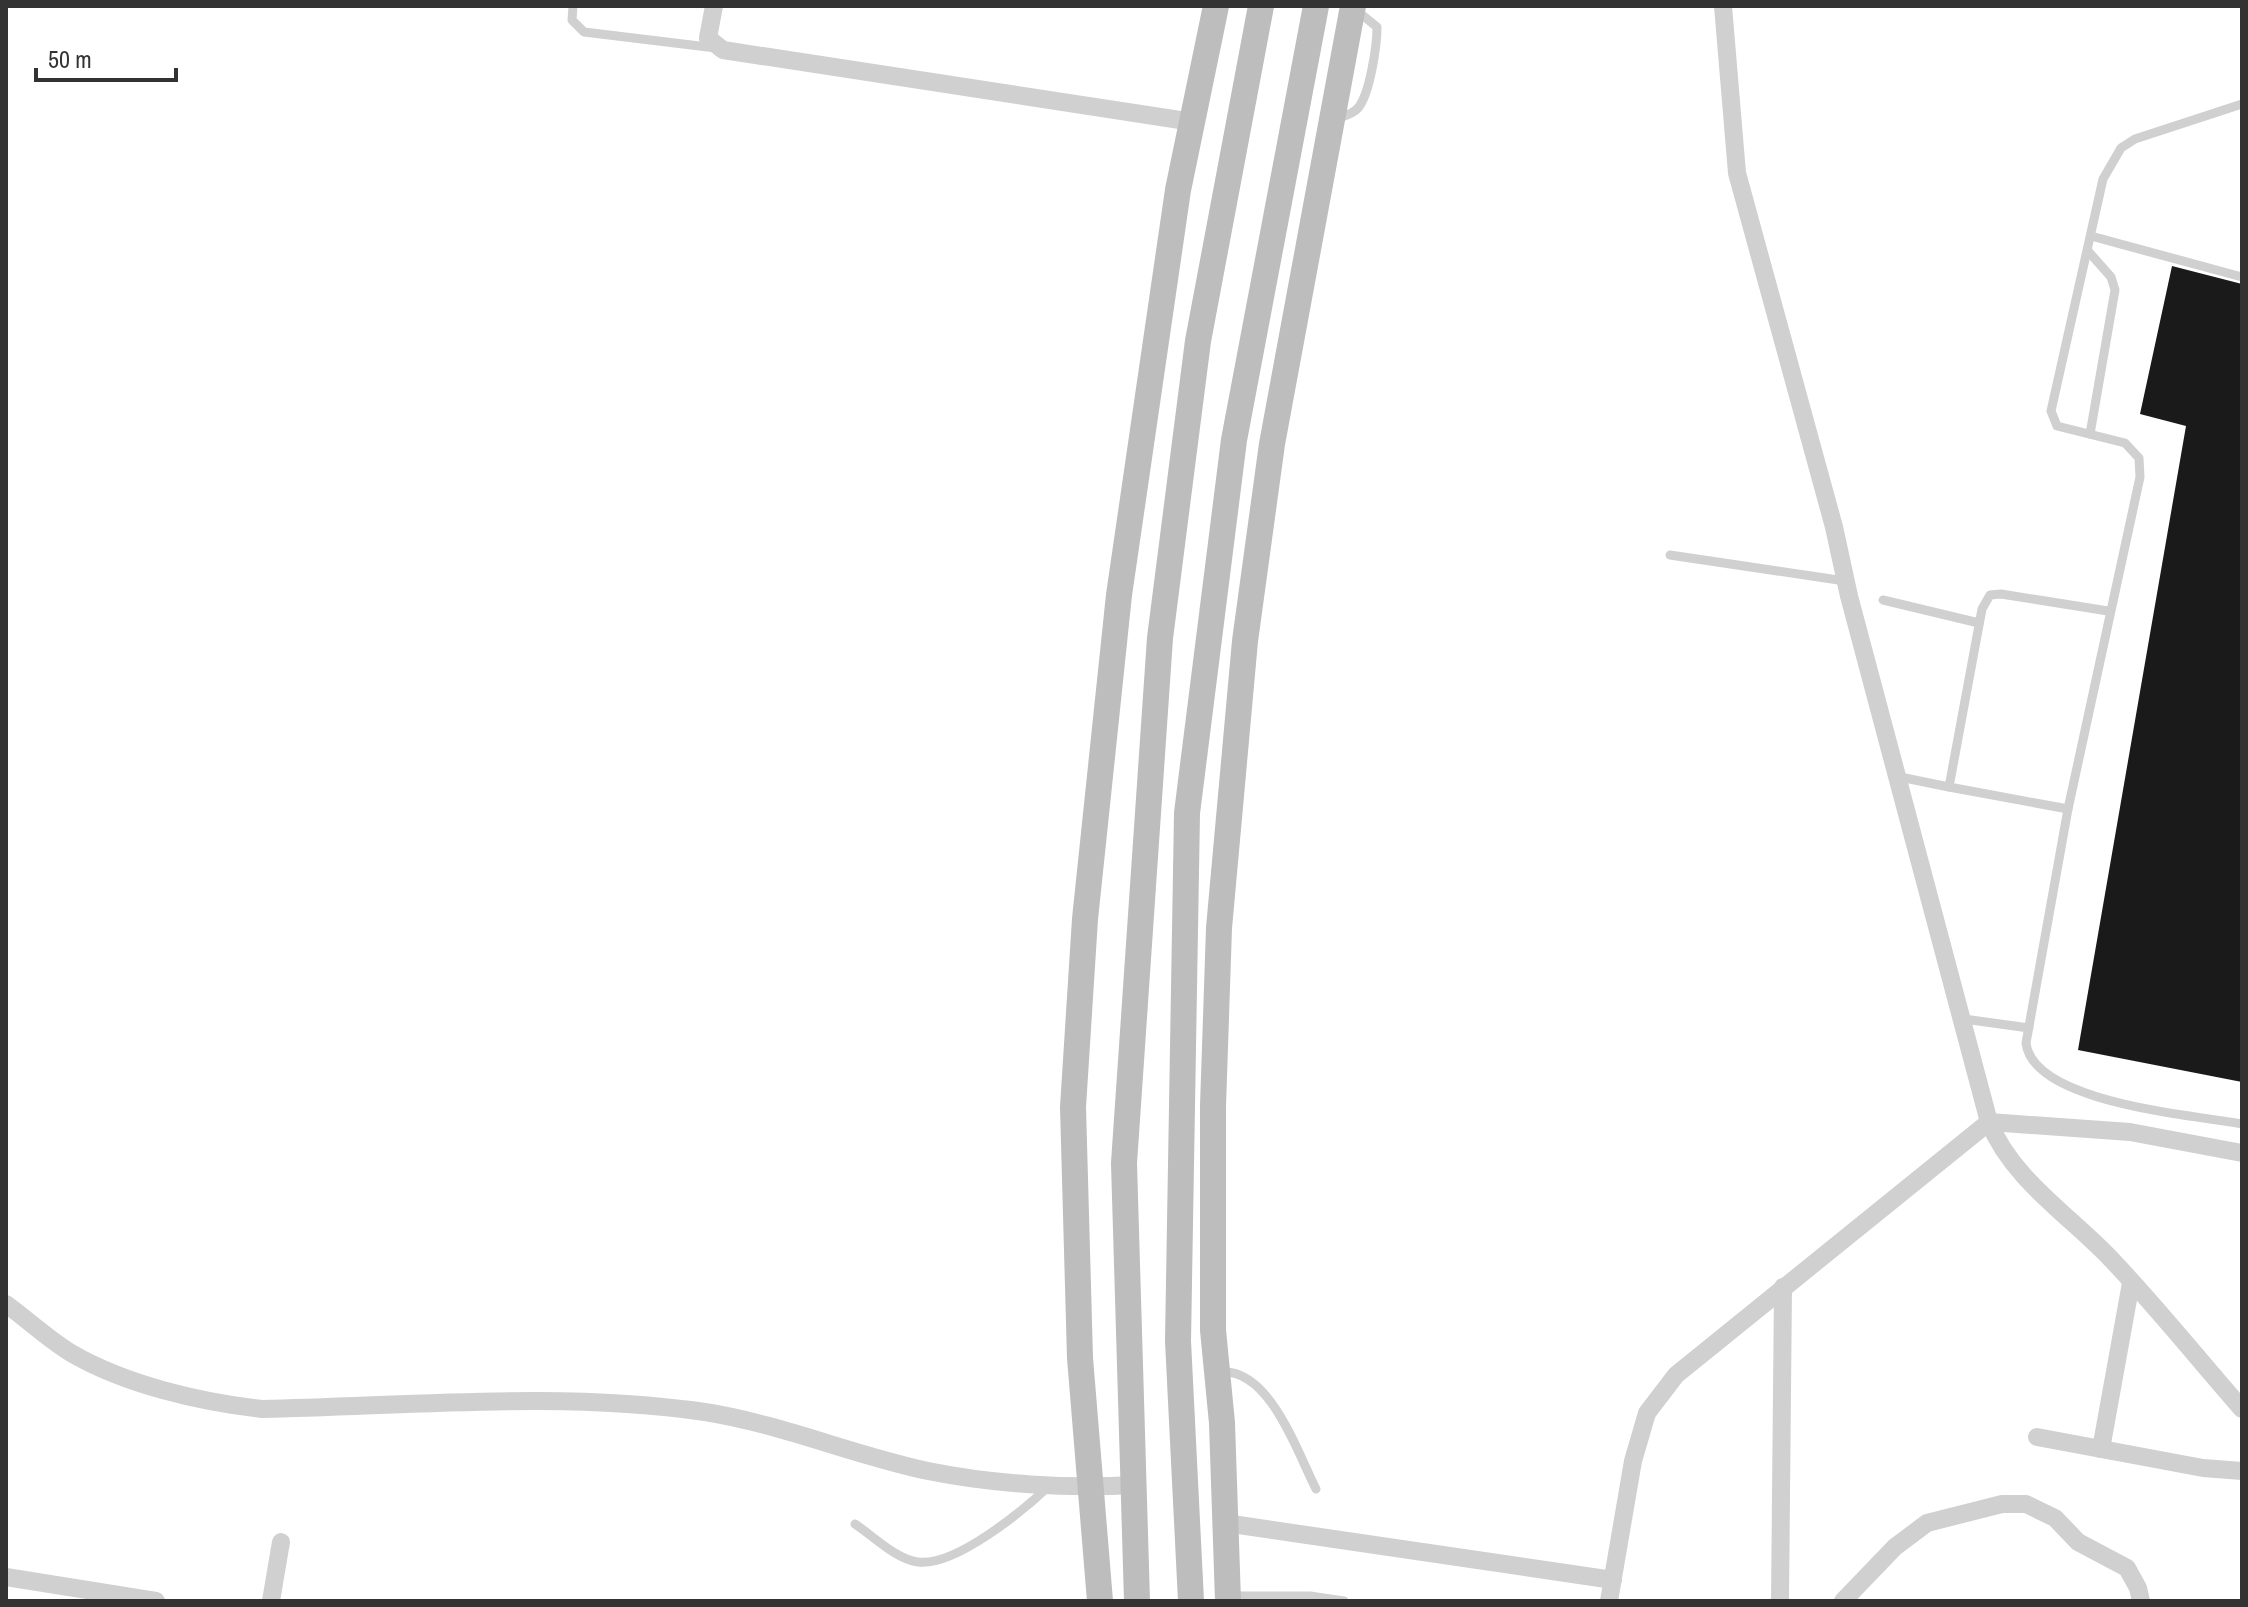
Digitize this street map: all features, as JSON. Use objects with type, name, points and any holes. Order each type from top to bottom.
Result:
[{"type":"street","points":[[714,6],[708,38],[717,48],[1193,122]]},
{"type":"street","points":[[1100,1601],[1080,1358],[1073,1107],[1085,919],[1119,595],[1178,190],[1216,6]]},
{"type":"street","points":[[1137,1601],[1124,1163],[1160,638],[1198,341],[1261,6]]},
{"type":"street","points":[[1191,1601],[1178,1341],[1187,813],[1234,440],[1316,6]]},
{"type":"street","points":[[1723,6],[1737,173],[1834,527],[1845,581],[1900,777],[1989,1122],[2002,1146],[2040,1194],[2108,1256],[2242,1409]]},
{"type":"street","points":[[1228,1599],[1212,1235],[1216,1020],[1235,734],[1272,444],[1353,7]]},
{"type":"street","points":[[1609,1601],[1633,1461],[1647,1413],[1676,1375],[1989,1122],[2130,1132],[2242,1153]]},
{"type":"street","points":[[2101,1449],[2131,1283]]},
{"type":"street","points":[[1780,1601],[1783,1287]]},
{"type":"street","points":[[6,1304],[74,1355],[189,1397],[228,1405],[262,1409],[522,1402],[642,1406],[736,1418],[927,1471],[977,1479],[1093,1487],[1133,1485]]},
{"type":"street","points":[[2037,1437],[2203,1468],[2242,1471]]},
{"type":"street","points":[[1843,1601],[1895,1547],[1927,1523],[2002,1504],[2026,1504],[2055,1518],[2078,1542],[2127,1568],[2141,1601]]},
{"type":"street","points":[[1225,1523],[1613,1580]]},
{"type":"street","points":[[271,1601],[281,1542]]},
{"type":"street","points":[[6,1577],[154,1601]]},
{"type":"lane","points":[[573,6],[572,20],[584,32],[717,48]]},
{"type":"lane","points":[[2242,104],[2160,129],[2121,148],[2103,179],[2051,411],[2057,426],[2125,443],[2139,458],[2141,466],[2068,809],[2026,1047],[2037,1067],[2071,1088],[2104,1099],[2242,1124]]},
{"type":"lane","points":[[2091,236],[2242,277]]},
{"type":"lane","points":[[2088,251],[2111,277],[2115,290],[2090,434]]},
{"type":"lane","points":[[1670,555],[1845,581]]},
{"type":"lane","points":[[1949,787],[1984,603],[1995,594],[2108,611]]},
{"type":"lane","points":[[1883,600],[1979,623]]},
{"type":"lane","points":[[1900,777],[2068,809]]},
{"type":"lane","points":[[1964,1019],[2029,1028]]},
{"type":"lane","points":[[1217,1372],[1235,1371],[1249,1377],[1269,1398],[1316,1489]]},
{"type":"lane","points":[[855,1524],[912,1561],[927,1563],[961,1550],[1001,1526],[1052,1483]]},
{"type":"lane","points":[[1228,1599],[1310,1596],[1344,1601]]},
{"type":"building","points":[[2172,266],[2242,284],[2242,1082],[2078,1050],[2186,426],[2140,414]]}]
